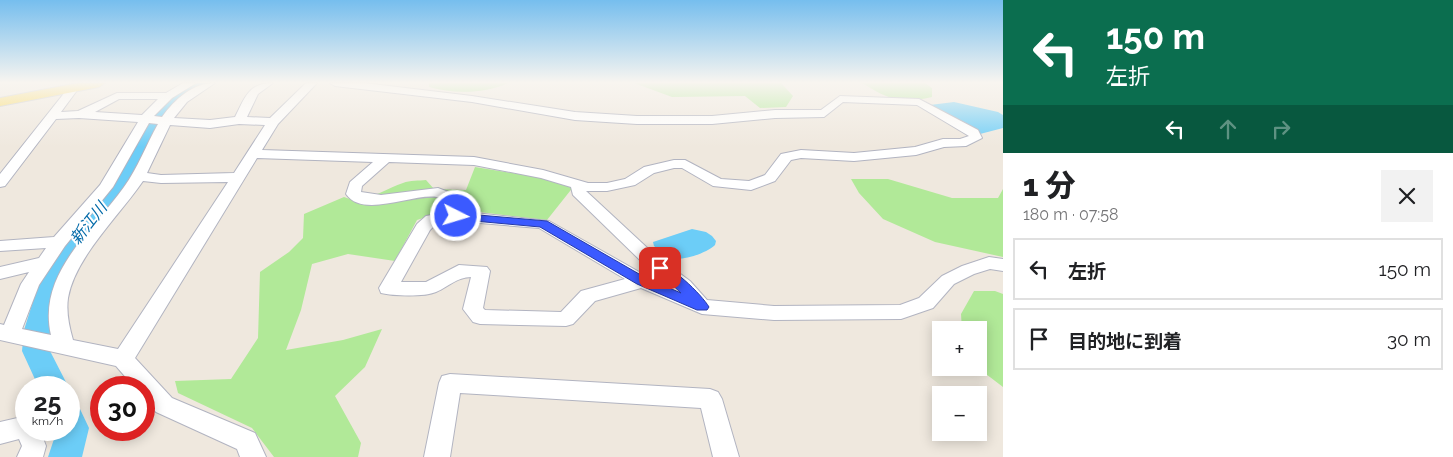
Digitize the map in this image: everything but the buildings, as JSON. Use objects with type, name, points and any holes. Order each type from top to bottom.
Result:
[{"type":"street","points":[[0,183],[6,166],[60,104]]},
{"type":"street","points":[[79,114],[104,104]]},
{"type":"street","points":[[55,344],[60,294],[78,257],[112,215],[138,176],[164,104]]},
{"type":"street","points":[[178,104],[157,120],[135,140],[106,187],[59,242],[43,264],[30,284],[5,333],[123,359],[164,405],[246,441],[254,457]]},
{"type":"street","points":[[240,120],[248,104]]},
{"type":"street","points":[[123,359],[237,177],[254,154],[272,122],[288,104]]},
{"type":"street","points":[[504,104],[575,116],[637,120],[712,120],[774,114],[824,113],[834,104]]},
{"type":"street","points":[[254,154],[474,161],[543,174],[578,185],[607,187],[630,182],[649,170],[674,164],[686,164],[718,183],[751,186],[770,178],[786,157],[801,154],[854,157],[916,151],[943,143],[962,143],[976,138],[974,133],[923,104]]},
{"type":"street","points":[[50,116],[79,114],[210,124],[240,120],[272,122]]},
{"type":"street","points":[[386,158],[355,185],[353,194],[365,199],[381,200],[438,192],[459,201],[456,216]]},
{"type":"street","points":[[138,176],[161,179],[237,177]]},
{"type":"street","points":[[578,185],[578,192],[650,260],[682,286],[702,307]]},
{"type":"street","points":[[642,281],[588,296],[566,319],[480,317],[473,309],[482,271],[459,271],[429,288],[388,288],[423,227],[432,219],[456,216],[543,224],[642,281],[702,307],[774,313],[815,311],[901,312],[926,303],[948,280],[968,270],[989,263],[1003,265]]},
{"type":"street","points":[[0,246],[59,242]]},
{"type":"street","points":[[0,273],[43,264]]},
{"type":"street","points":[[436,457],[450,383],[710,398],[726,457]]},
{"type":"street","points":[[0,433],[15,431]]},
{"type":"street","points":[[30,457],[34,446],[32,441]]},
{"type":"green space","points":[[755,104],[788,104],[786,107],[760,108]]},
{"type":"green space","points":[[475,167],[537,177],[574,186],[547,220],[479,212],[442,212],[417,220],[395,261],[348,254],[312,264],[301,310],[286,350],[343,340],[382,329],[365,367],[335,396],[361,443],[358,457],[274,457],[252,428],[178,393],[175,381],[231,379],[258,338],[260,272],[289,252],[303,238],[304,214],[344,197],[351,199],[366,198],[409,181],[426,180],[434,189],[466,190]]},
{"type":"green space","points":[[851,179],[888,179],[952,198],[998,198],[1003,189],[1003,257],[935,242],[883,219],[859,193]]},
{"type":"green space","points":[[974,291],[995,291],[1003,294],[1003,387],[987,375],[987,321],[961,321],[961,314]]},
{"type":"water","points":[[964,104],[998,112],[1003,115],[1003,128],[980,134],[930,105]]},
{"type":"water","points":[[692,229],[706,232],[712,236],[716,241],[715,245],[694,256],[681,259],[670,258],[654,246],[653,242]]},
{"type":"waterway","name":"新江川","points":[[48,376],[36,351],[37,330],[57,263],[101,211],[125,176],[157,116],[168,104]]},
{"type":"waterway","name":"新江川","points":[[65,457],[69,441]]},
{"type":"route","points":[[456,216],[543,224],[642,281],[702,307],[682,286],[660,268]]}]
